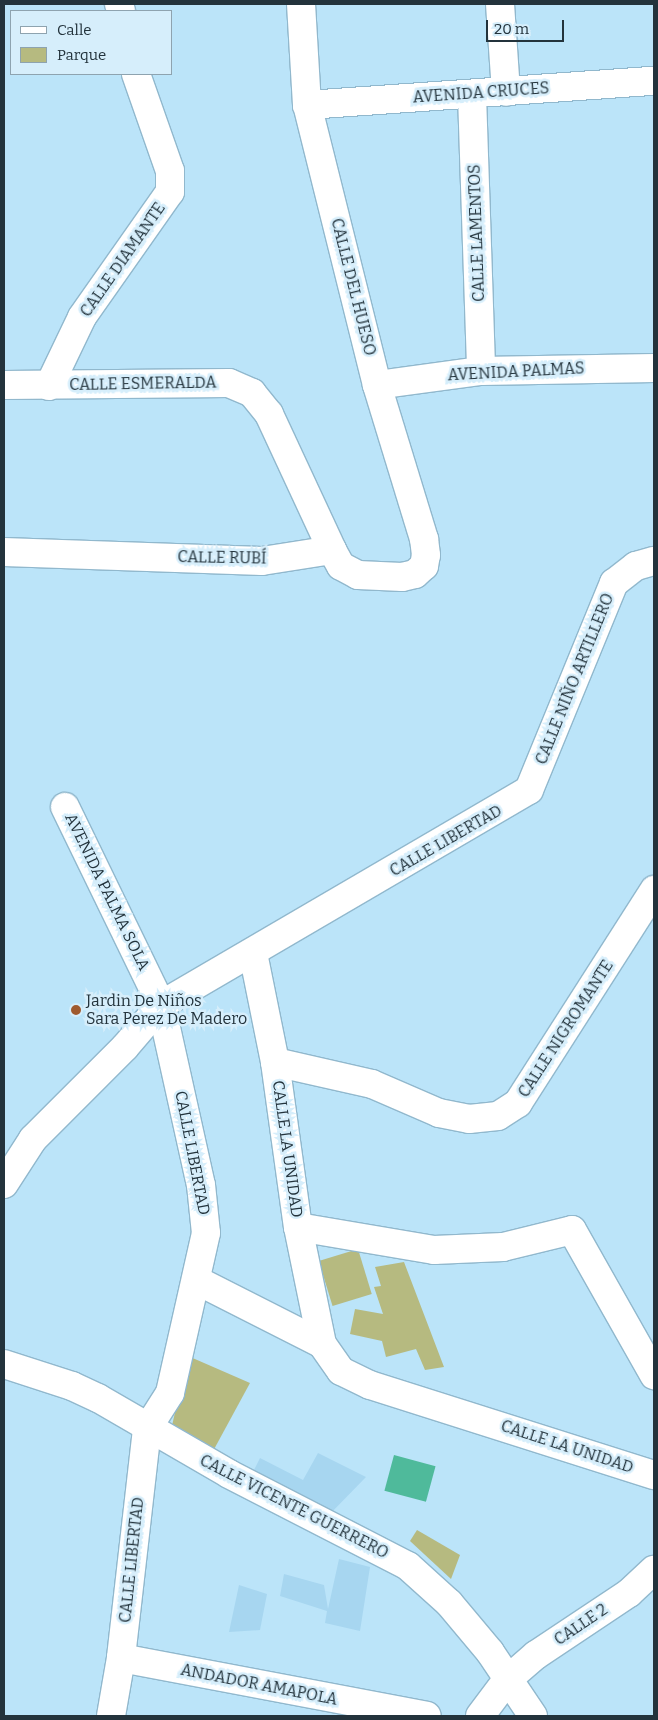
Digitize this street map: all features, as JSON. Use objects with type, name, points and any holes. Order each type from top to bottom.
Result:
[{"type":"street","name":"CALLE DEL HUESO","points":[[301,4],[307,105],[377,384],[424,539],[426,555],[424,566],[415,574],[402,577],[358,574],[341,566],[332,550]]},
{"type":"street","points":[[500,4],[506,92]]},
{"type":"street","name":"CALLE DIAMANTE","points":[[49,386],[82,317],[170,192],[170,171],[136,75]]},
{"type":"street","name":"AVENIDA CRUCES","points":[[307,105],[654,81]]},
{"type":"street","name":"CALLE LAMENTOS","points":[[472,95],[481,371]]},
{"type":"street","name":"AVENIDA PALMAS","points":[[377,384],[481,371],[654,368]]},
{"type":"street","name":"CALLE ESMERALDA","points":[[4,385],[229,383],[252,393],[269,414],[332,550]]},
{"type":"street","name":"CALLE RUBÍ","points":[[4,552],[262,561],[332,550]]},
{"type":"street","name":"CALLE NIÑO ARTILLERO","points":[[529,790],[614,583],[636,566],[654,561]]},
{"type":"street","name":"CALLE LIBERTAD","points":[[111,1716],[121,1658],[147,1429],[170,1393],[206,1233],[201,1184],[161,1005],[253,953],[529,790]]},
{"type":"street","name":"AVENIDA PALMA SOLA","points":[[65,807],[161,1005]]},
{"type":"street","name":"CALLE NIGROMANTE","points":[[275,1062],[372,1084],[439,1113],[469,1119],[498,1116],[518,1103],[654,890]]},
{"type":"street","name":"CALLE LA UNIDAD","points":[[253,953],[275,1062],[298,1227],[322,1344],[341,1371],[370,1385],[654,1475]]},
{"type":"street","points":[[4,1184],[33,1139],[125,1047],[161,1005]]},
{"type":"street","points":[[298,1227],[434,1250],[503,1247],[572,1230],[654,1374]]},
{"type":"street","name":"CALLE LA UNIDAD","points":[[196,1280],[322,1344]]},
{"type":"street","name":"CALLE VICENTE GUERRERO","points":[[4,1364],[72,1386],[147,1429],[408,1566],[449,1604],[490,1652],[507,1680],[534,1716]]},
{"type":"street","name":"CALLE 2","points":[[480,1716],[507,1680],[536,1655],[629,1593],[654,1570]]},
{"type":"street","name":"ANDADOR AMAPOLA","points":[[121,1658],[427,1716]]},
{"type":"shaded area","points":[[318,1453],[366,1477],[328,1516],[252,1474],[260,1458],[303,1480]]},
{"type":"shaded area","points":[[394,1455],[436,1466],[426,1502],[384,1491]]},
{"type":"shaded area","points":[[339,1559],[370,1567],[360,1631],[325,1623],[327,1611],[280,1596],[284,1574],[324,1585],[328,1609]]},
{"type":"shaded area","points":[[239,1585],[267,1594],[260,1630],[229,1632]]},
{"type":"green space","points":[[358,1249],[372,1294],[333,1306],[319,1261]]},
{"type":"green space","points":[[404,1262],[444,1367],[425,1370],[416,1349],[386,1357],[382,1341],[350,1334],[355,1309],[383,1314],[374,1287],[381,1286],[375,1267]]},
{"type":"green space","points":[[188,1356],[250,1383],[212,1453],[171,1430]]},
{"type":"green space","points":[[417,1530],[460,1555],[451,1579],[410,1541]]},
{"type":"place","name":"Jardin De Niños Sara Perez De Madero","points":[[76,1010]]}]
